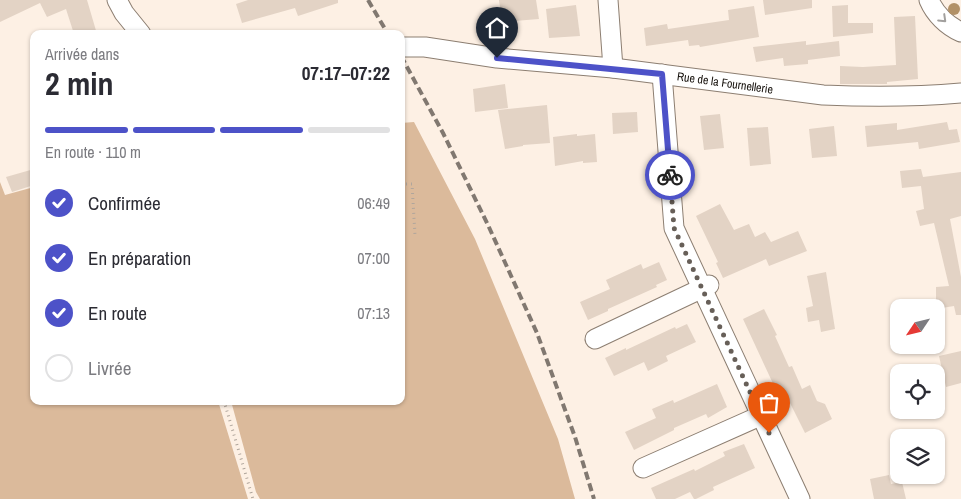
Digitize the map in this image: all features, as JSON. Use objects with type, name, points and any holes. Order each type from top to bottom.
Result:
[{"type":"street","points":[[117,0],[124,13],[138,30]]},
{"type":"street","points":[[608,0],[613,68]]},
{"type":"street","points":[[929,0],[941,18],[961,32]]},
{"type":"street","name":"Rue de la Fournellerie","points":[[405,47],[425,47],[497,58],[613,68],[823,96],[922,96],[961,93]]},
{"type":"street","points":[[662,74],[674,228],[705,286],[765,414],[800,499]]},
{"type":"street","points":[[595,339],[705,286]]},
{"type":"street","points":[[643,468],[765,414]]},
{"type":"path","points":[[405,184],[412,184],[415,235]]},
{"type":"path","points":[[225,405],[253,499]]},
{"type":"shaded area","points":[[414,122],[475,239],[558,439],[575,499],[260,499],[256,492],[232,405],[405,405],[405,123]]},
{"type":"shaded area","points":[[0,182],[5,195],[30,188],[30,405],[219,405],[248,499],[0,499]]},
{"type":"building","points":[[0,0],[87,0],[96,30],[73,30],[66,9],[47,17],[40,3],[0,22]]},
{"type":"building","points":[[248,0],[338,0],[338,3],[298,16],[295,8],[242,23],[236,4]]},
{"type":"building","points":[[499,0],[536,0],[539,19],[502,22]]},
{"type":"building","points":[[763,0],[812,0],[812,8],[765,15]]},
{"type":"building","points":[[576,5],[580,36],[549,38],[546,9]]},
{"type":"building","points":[[848,5],[848,23],[873,23],[873,33],[833,37],[832,6]]},
{"type":"building","points":[[754,6],[759,37],[700,47],[699,45],[689,46],[688,40],[646,46],[644,28],[667,24],[668,29],[729,20],[728,10]]},
{"type":"building","points":[[915,16],[918,79],[887,82],[887,84],[840,84],[840,66],[896,65],[894,17]]},
{"type":"building","points":[[806,41],[806,45],[839,41],[840,56],[808,60],[808,64],[784,66],[783,58],[756,62],[753,47]]},
{"type":"building","points":[[505,84],[508,108],[475,112],[473,89]]},
{"type":"building","points":[[547,105],[550,143],[523,145],[505,149],[498,110]]},
{"type":"building","points":[[637,112],[638,132],[613,134],[612,113]]},
{"type":"building","points":[[720,114],[724,148],[704,150],[700,116]]},
{"type":"building","points":[[947,122],[949,130],[957,129],[960,142],[919,149],[918,142],[867,147],[865,126],[897,123],[897,130]]},
{"type":"building","points":[[834,126],[837,156],[812,158],[809,129]]},
{"type":"building","points":[[768,127],[771,164],[750,166],[747,128]]},
{"type":"building","points":[[577,134],[577,136],[595,134],[597,162],[583,163],[583,161],[555,166],[553,137]]},
{"type":"building","points":[[921,169],[923,177],[961,172],[961,216],[950,219],[961,277],[961,315],[956,315],[954,306],[945,308],[945,299],[936,299],[936,287],[949,286],[934,223],[920,226],[916,211],[924,209],[921,186],[902,188],[900,171]]},
{"type":"building","points":[[30,170],[30,186],[12,192],[6,177]]},
{"type":"building","points":[[720,204],[734,230],[749,224],[755,237],[765,232],[771,242],[798,231],[807,251],[769,266],[766,259],[723,278],[716,263],[718,262],[696,216]]},
{"type":"building","points":[[659,262],[667,280],[656,285],[657,287],[588,320],[580,302],[610,289],[606,280],[641,264],[643,269]]},
{"type":"building","points":[[826,272],[835,329],[821,332],[819,320],[808,322],[806,308],[813,306],[807,276]]},
{"type":"building","points":[[764,309],[777,335],[775,336],[789,367],[792,366],[802,389],[810,385],[817,401],[825,404],[832,419],[805,433],[782,387],[776,390],[743,319]]},
{"type":"building","points":[[687,324],[696,342],[666,356],[668,361],[648,371],[644,362],[614,376],[605,358],[675,327],[676,329]]},
{"type":"building","points":[[961,351],[961,383],[946,387],[945,364],[941,364],[939,356]]},
{"type":"building","points":[[717,384],[727,407],[708,418],[706,414],[674,428],[674,430],[634,450],[625,432],[656,418],[652,409],[673,400],[674,403]]},
{"type":"building","points":[[744,444],[755,468],[713,487],[714,490],[696,499],[694,499],[690,492],[675,499],[656,499],[651,488],[694,469],[695,471],[725,456],[723,452]]},
{"type":"building","points":[[889,475],[890,484],[902,484],[906,499],[874,499],[870,479]]},
{"type":"railway","points":[[368,0],[386,30]]},
{"type":"railway","points":[[405,63],[443,133],[488,225],[537,333],[575,437],[594,499]]},
{"type":"way so far","points":[[670,175],[674,228],[769,433]]},
{"type":"route","points":[[497,58],[662,74],[670,175]]}]
